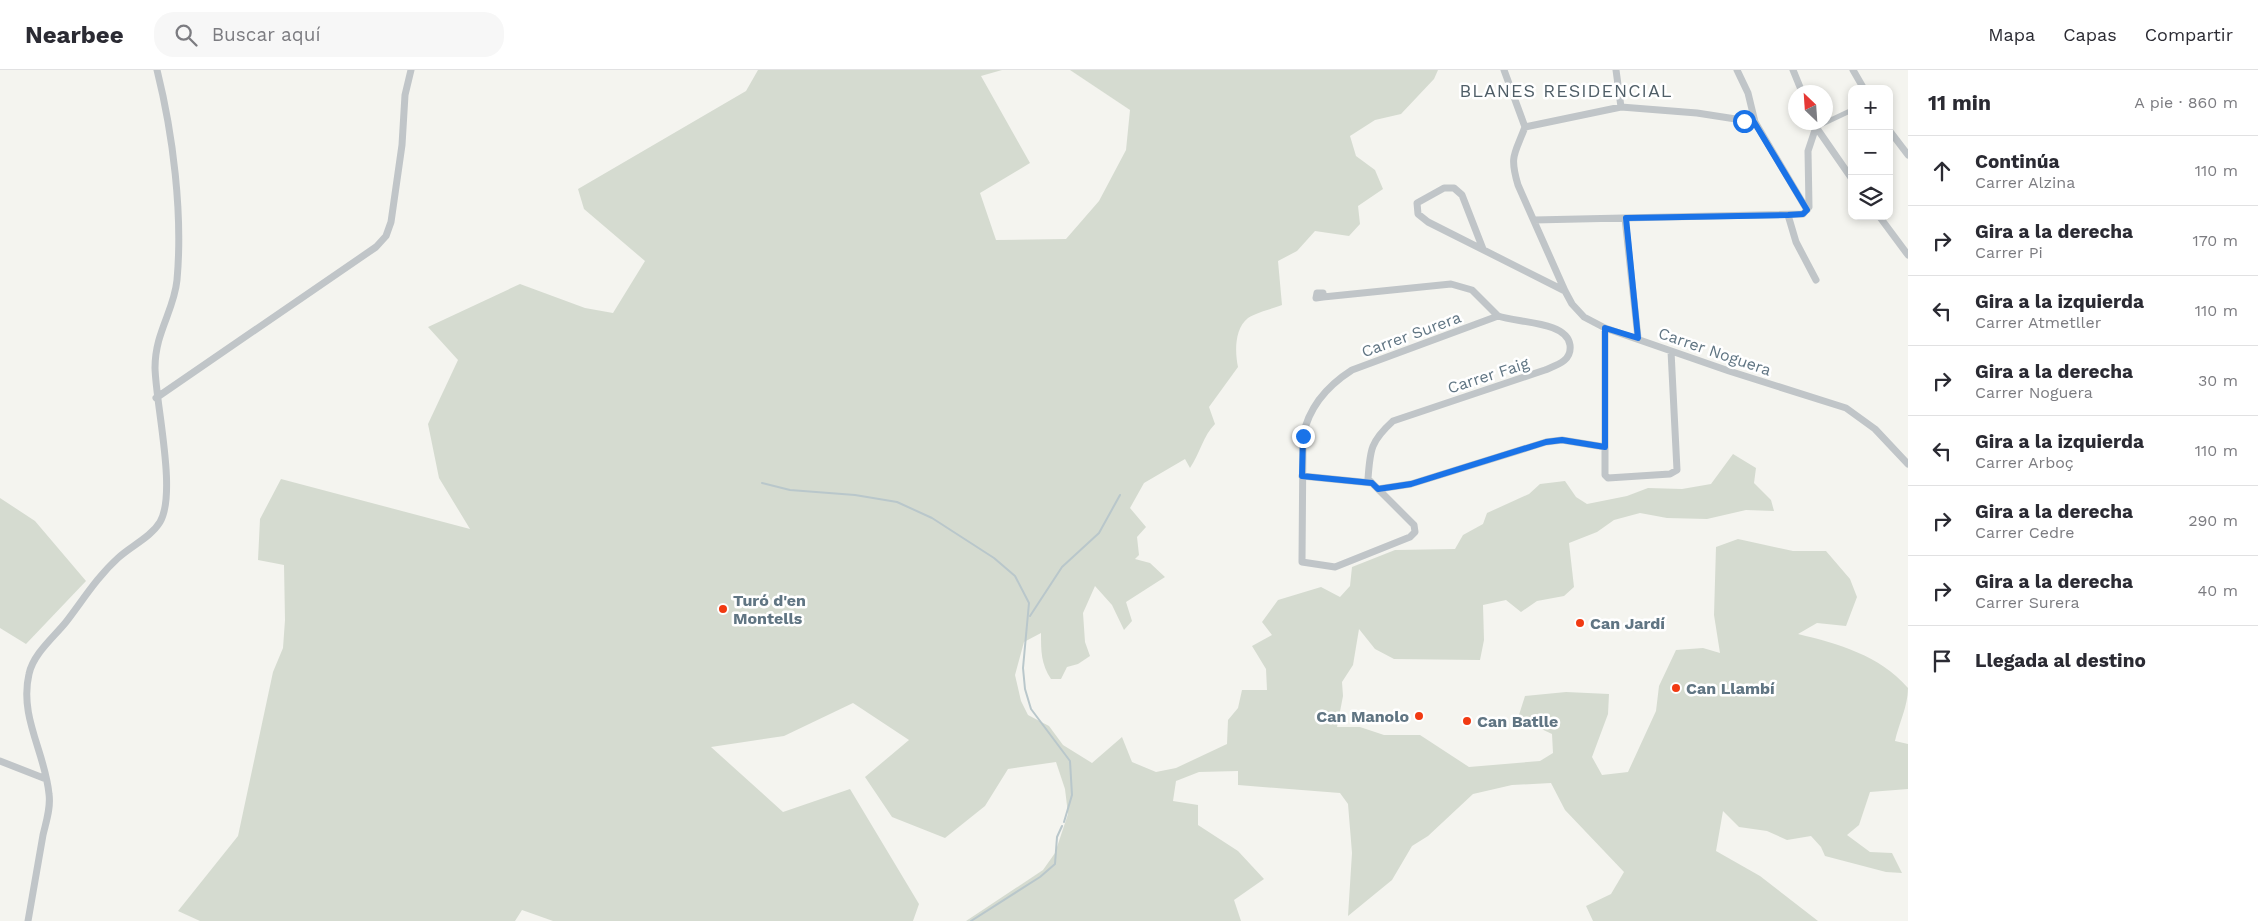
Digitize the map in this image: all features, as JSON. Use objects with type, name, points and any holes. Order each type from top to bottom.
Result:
[{"type":"street","points":[[28,921],[50,804],[46,779],[28,715],[26,690],[29,671],[38,656],[104,571],[159,524],[166,508],[168,492],[156,398],[156,352],[160,332],[175,295],[178,251],[172,153],[164,96],[157,70]]},
{"type":"street","points":[[156,398],[376,247],[386,236],[391,222],[402,145],[405,94],[411,70]]},
{"type":"street","points":[[1504,70],[1525,127],[1621,107],[1697,113],[1754,122]]},
{"type":"street","points":[[1616,70],[1621,107]]},
{"type":"street","points":[[1737,70],[1748,93],[1754,122],[1807,210]]},
{"type":"street","points":[[1793,70],[1799,85]]},
{"type":"street","points":[[1853,70],[1862,85]]},
{"type":"street","points":[[1833,118],[1848,112]]},
{"type":"street","name":"Carrer Noguera","points":[[1525,127],[1513,154],[1513,170],[1565,291],[1572,304],[1584,317],[1605,328],[1671,351],[1846,408],[1875,430],[1908,464]]},
{"type":"street","points":[[1534,220],[1803,214],[1809,207],[1808,152],[1814,130]]},
{"type":"street","points":[[1818,130],[1849,175]]},
{"type":"street","points":[[1893,135],[1908,154]]},
{"type":"street","points":[[1483,249],[1462,195],[1454,188],[1444,188],[1417,203],[1418,214],[1428,222],[1565,291]]},
{"type":"street","points":[[1788,215],[1796,242],[1816,280]]},
{"type":"street","points":[[1626,218],[1638,338]]},
{"type":"street","points":[[1882,220],[1908,255]]},
{"type":"street","name":"Carrer Surera","points":[[1323,297],[1451,284],[1472,290],[1498,316],[1359,367],[1334,381],[1316,402],[1306,423],[1302,476],[1302,562],[1335,567],[1410,537],[1415,532],[1414,525],[1375,486]]},
{"type":"street","name":"Carrer Faig","points":[[1375,486],[1368,479],[1370,452],[1377,436],[1393,420],[1545,370],[1566,360],[1571,352],[1570,342],[1563,331],[1498,316]]},
{"type":"street","points":[[1605,328],[1605,474],[1608,478],[1670,474],[1677,470],[1671,351]]},
{"type":"street","points":[[1302,476],[1375,486],[1411,484],[1546,442],[1562,440],[1605,447]]},
{"type":"street","points":[[0,761],[46,779]]},
{"type":"shaded area","points":[[758,70],[1002,70],[981,76],[1030,163],[980,193],[996,240],[1066,239],[1099,201],[1126,150],[1130,110],[1070,70],[1438,70],[1434,79],[1401,114],[1375,120],[1350,136],[1356,156],[1375,170],[1383,189],[1358,206],[1360,224],[1349,236],[1315,231],[1297,251],[1278,261],[1282,305],[1248,318],[1240,328],[1236,348],[1238,367],[1209,407],[1215,424],[1207,434],[1190,468],[1185,459],[1144,483],[1130,508],[1146,527],[1137,537],[1139,555],[1135,559],[1150,563],[1165,577],[1126,602],[1132,621],[1124,630],[1112,605],[1095,586],[1083,613],[1085,642],[1090,656],[1078,664],[1067,667],[1061,679],[1051,679],[1045,668],[1041,633],[1024,642],[1015,675],[1021,701],[1028,715],[1049,726],[1063,745],[1092,763],[1122,737],[1132,762],[1156,772],[1176,768],[1227,744],[1228,720],[1238,708],[1242,690],[1267,690],[1266,669],[1252,646],[1272,635],[1262,622],[1278,600],[1321,587],[1340,597],[1350,586],[1352,567],[1395,550],[1455,549],[1463,535],[1483,524],[1487,513],[1529,494],[1540,484],[1565,481],[1576,497],[1587,504],[1627,496],[1648,488],[1682,489],[1711,484],[1733,454],[1756,468],[1754,483],[1771,500],[1774,511],[1746,510],[1707,519],[1667,518],[1640,513],[1614,520],[1597,532],[1569,543],[1574,587],[1564,596],[1537,601],[1521,612],[1506,600],[1483,605],[1484,640],[1480,660],[1394,659],[1375,649],[1359,629],[1353,665],[1342,682],[1343,696],[1337,727],[1360,727],[1384,735],[1420,735],[1469,767],[1540,761],[1553,753],[1552,734],[1518,718],[1525,696],[1566,692],[1609,694],[1608,714],[1592,757],[1602,775],[1628,772],[1656,711],[1659,686],[1676,650],[1703,648],[1720,653],[1714,615],[1716,547],[1738,539],[1793,551],[1826,551],[1850,579],[1857,597],[1846,626],[1817,623],[1798,634],[1858,652],[1884,667],[1908,688],[1905,708],[1895,741],[1908,744],[1908,789],[1870,792],[1859,825],[1847,835],[1870,852],[1892,853],[1902,873],[1886,872],[1825,856],[1821,847],[1811,836],[1787,840],[1767,831],[1739,827],[1723,811],[1716,851],[1760,876],[1818,921],[1593,921],[1586,906],[1611,894],[1624,872],[1565,810],[1551,783],[1512,785],[1473,794],[1428,836],[1412,846],[1392,880],[1348,916],[1352,853],[1348,804],[1340,793],[1238,785],[1238,771],[1199,772],[1176,781],[1173,801],[1198,805],[1198,825],[1238,851],[1264,879],[1234,900],[1241,921],[966,921],[1043,870],[1055,853],[1068,814],[1065,789],[1056,762],[1008,769],[985,806],[945,838],[892,817],[865,777],[909,740],[853,703],[784,736],[711,747],[783,812],[850,789],[919,904],[913,921],[553,921],[522,910],[515,921],[200,921],[178,911],[238,836],[273,672],[283,648],[285,620],[284,565],[258,560],[260,519],[281,479],[470,529],[439,478],[428,424],[458,360],[428,327],[520,284],[585,308],[613,313],[645,261],[584,209],[578,189],[746,91]]},
{"type":"shaded area","points":[[0,498],[35,521],[86,581],[26,644],[0,628]]},
{"type":"waterway","points":[[762,483],[790,490],[855,495],[897,502],[932,518],[994,558],[1015,576],[1029,603],[1023,668],[1025,689],[1031,709],[1070,761],[1072,795],[1064,822]]},
{"type":"waterway","points":[[1030,616],[1062,567],[1099,533],[1120,495]]},
{"type":"waterway","points":[[971,921],[1040,877],[1055,864],[1057,837],[1062,826]]},
{"type":"place","name":"Turó d'en Montells","points":[[723,609]]},
{"type":"place","name":"Can Jardí","points":[[1580,623]]},
{"type":"place","name":"Can Llambí","points":[[1676,688]]},
{"type":"place","name":"Can Manolo","points":[[1419,716]]},
{"type":"place","name":"Can Batlle","points":[[1467,721]]},
{"type":"district","name":"BLANES RESIDENCIAL","points":[[1566,91]]},
{"type":"route","points":[[1303,436],[1302,476],[1372,483],[1378,489],[1411,484],[1546,442],[1562,440],[1605,447],[1605,328],[1638,338],[1626,218],[1788,215],[1803,214],[1807,210],[1754,122],[1744,121]]}]
